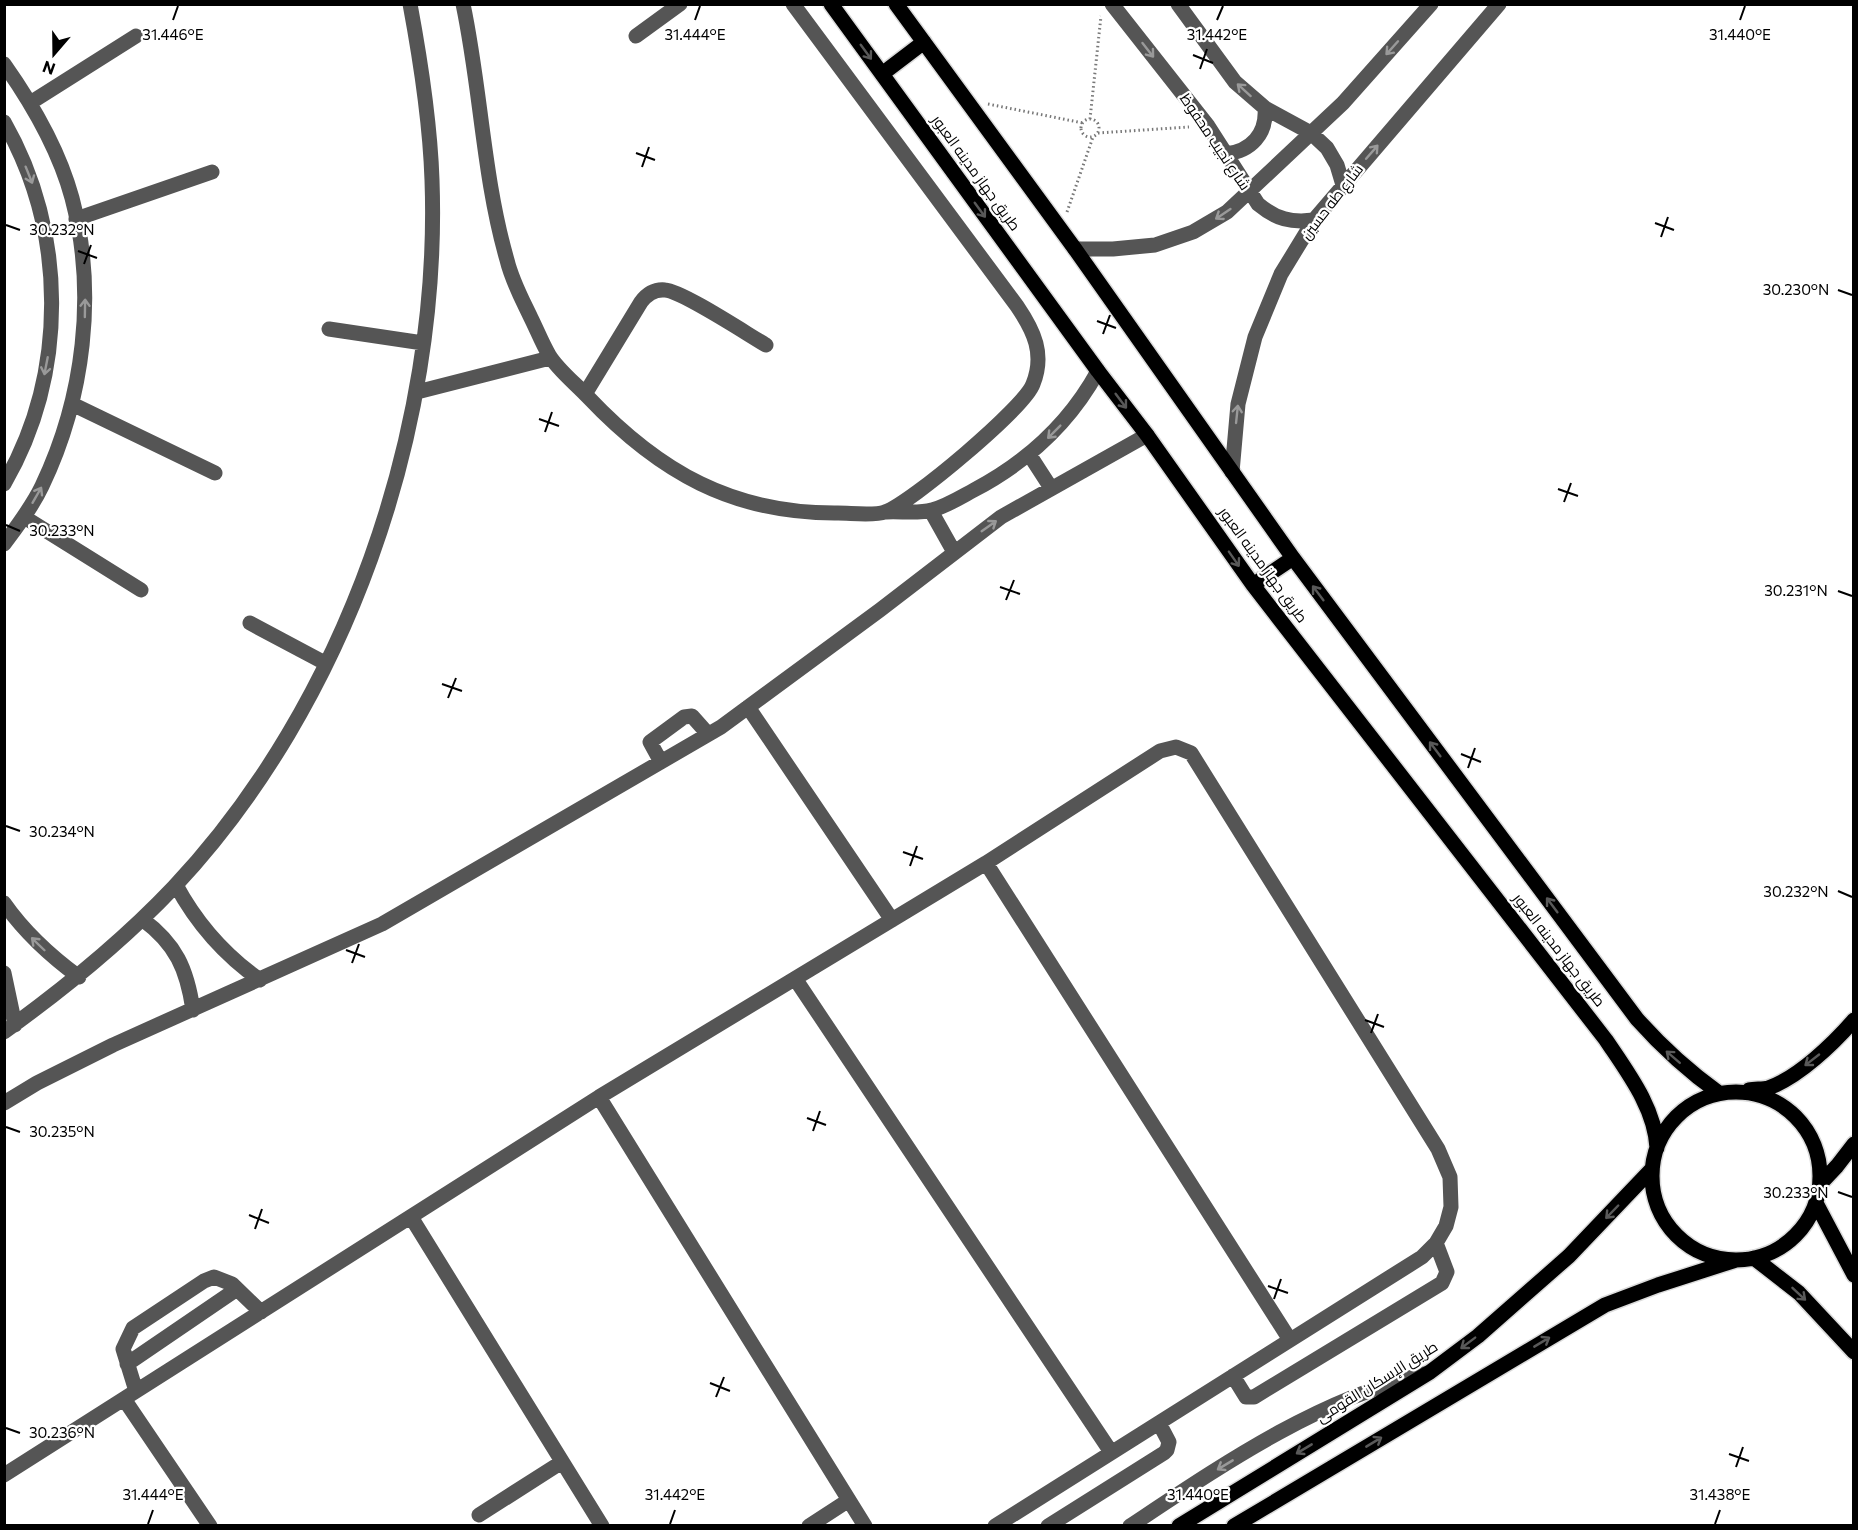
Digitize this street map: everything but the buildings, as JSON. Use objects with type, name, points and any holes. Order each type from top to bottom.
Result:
[{"type":"main road","name":"طريق جهاز مدينه العبور","points":[[831,4],[1147,435],[1253,585],[1606,1040],[1645,1103],[1656,1137],[1657,1148]]},
{"type":"main road","name":"طريق جهاز مدينه العبور","points":[[896,4],[1075,249],[1293,558],[1637,1019],[1664,1049],[1719,1093]]},
{"type":"main road","points":[[882,74],[924,42]]},
{"type":"main road","points":[[1253,585],[1293,558]]},
{"type":"main road","points":[[1736,1260],[1698,1251],[1682,1240],[1669,1226],[1659,1209],[1653,1190],[1652,1169],[1657,1148],[1666,1129],[1680,1113],[1698,1101],[1719,1093],[1768,1088],[1789,1076],[1827,1048],[1854,1020]]},
{"type":"main road","points":[[1234,1526],[1605,1305],[1736,1260],[1754,1258],[1774,1251],[1792,1239],[1807,1222],[1816,1203],[1820,1184],[1820,1164],[1815,1145],[1806,1128],[1776,1101],[1758,1094],[1738,1092]]},
{"type":"main road","points":[[1820,1184],[1837,1167],[1854,1144]]},
{"type":"main road","name":"طريق الإسكان القومى","points":[[1179,1526],[1430,1372],[1478,1336],[1546,1277],[1611,1214],[1652,1169]]},
{"type":"main road","points":[[1816,1203],[1854,1275]]},
{"type":"main road","points":[[1754,1258],[1799,1293],[1854,1352]]},
{"type":"street","points":[[10,1028],[78,977],[142,919],[176,885],[219,833],[259,779],[294,722],[326,663],[354,602],[378,540],[397,475],[417,392],[428,303],[432,242],[432,181],[421,59],[411,4]]},
{"type":"street","points":[[464,4],[493,203],[516,289],[550,358],[615,425],[649,453],[685,476],[725,495],[755,505],[786,511],[818,513],[930,511],[982,486],[1046,441],[1068,417],[1098,371]]},
{"type":"street","points":[[636,36],[680,4]]},
{"type":"street","points":[[793,4],[1017,306],[1031,326],[1038,344],[1038,365],[1033,386],[1021,402],[944,472],[885,512]]},
{"type":"street","points":[[1178,4],[1235,82],[1265,108],[1311,133],[1327,148],[1337,165],[1343,185]]},
{"type":"street","points":[[1075,249],[1113,249],[1155,245],[1193,232],[1227,212],[1343,103],[1431,4]]},
{"type":"street","name":"شارع طه حسين","points":[[1232,472],[1238,404],[1255,337],[1281,274],[1314,220],[1498,4]]},
{"type":"street","name":"شارع نجيب محفوظ","points":[[1106,10],[1208,126],[1258,204],[1270,214],[1284,220],[1299,222],[1314,220]]},
{"type":"street","points":[[30,104],[136,36]]},
{"type":"street","points":[[4,64],[44,127],[63,171],[82,250],[85,290],[80,369],[58,449],[41,488],[24,517],[4,543]]},
{"type":"street","points":[[1226,154],[1242,150],[1256,140],[1264,125],[1265,108]]},
{"type":"street","points":[[4,122],[15,140],[33,182],[50,254],[53,291],[52,328],[44,374],[26,438],[4,484]]},
{"type":"street","points":[[76,219],[212,172]]},
{"type":"street","points":[[585,394],[641,302],[654,291],[672,291],[766,345]]},
{"type":"street","points":[[329,330],[423,343]]},
{"type":"street","points":[[417,392],[550,358]]},
{"type":"street","points":[[72,404],[215,473]]},
{"type":"street","points":[[4,1103],[37,1083],[113,1045],[382,924],[661,762],[748,707],[1001,517],[1147,435]]},
{"type":"street","points":[[1029,454],[1051,488]]},
{"type":"street","points":[[930,511],[954,552]]},
{"type":"street","points":[[24,517],[141,590]]},
{"type":"street","points":[[250,623],[326,663]]},
{"type":"street","points":[[748,707],[892,921]]},
{"type":"street","points":[[661,762],[650,742],[684,717],[689,715],[695,718],[708,734]]},
{"type":"street","points":[[4,1475],[599,1097],[892,921],[1160,751],[1176,747],[1191,753],[1438,1149],[1450,1177],[1451,1207],[1446,1226],[1436,1243],[1422,1257],[995,1526]]},
{"type":"street","points":[[986,863],[1290,1340]]},
{"type":"street","points":[[176,885],[211,938],[242,967],[260,980]]},
{"type":"street","points":[[4,903],[37,944],[78,977]]},
{"type":"street","points":[[142,919],[157,930],[179,959],[186,976],[194,1010]]},
{"type":"street","points":[[4,973],[10,1028]]},
{"type":"street","points":[[796,980],[1111,1452]]},
{"type":"street","points":[[599,1097],[865,1526]]},
{"type":"street","points":[[411,1217],[602,1526]]},
{"type":"street","points":[[1233,1376],[1246,1397],[1254,1397],[1442,1283],[1448,1272],[1436,1243]]},
{"type":"street","points":[[210,1526],[130,1395],[127,1364],[123,1350],[133,1328],[204,1281],[214,1277],[232,1284],[261,1312]]},
{"type":"street","points":[[127,1364],[237,1289]]},
{"type":"street","points":[[1130,1526],[1209,1475],[1308,1416],[1368,1390],[1430,1372]]},
{"type":"street","points":[[1048,1526],[1164,1453],[1169,1442],[1159,1423]]},
{"type":"street","points":[[479,1515],[562,1462]]},
{"type":"street","points":[[808,1526],[849,1500]]},
{"type":"path","points":[[1090,119],[1106,10]]},
{"type":"path","points":[[967,100],[1083,123],[1090,119]]},
{"type":"path","points":[[1090,119],[1098,123],[1098,133]]},
{"type":"path","points":[[1083,123],[1081,126],[1083,133],[1093,137]]},
{"type":"path","points":[[1060,231],[1093,137],[1098,133],[1208,126]]}]
